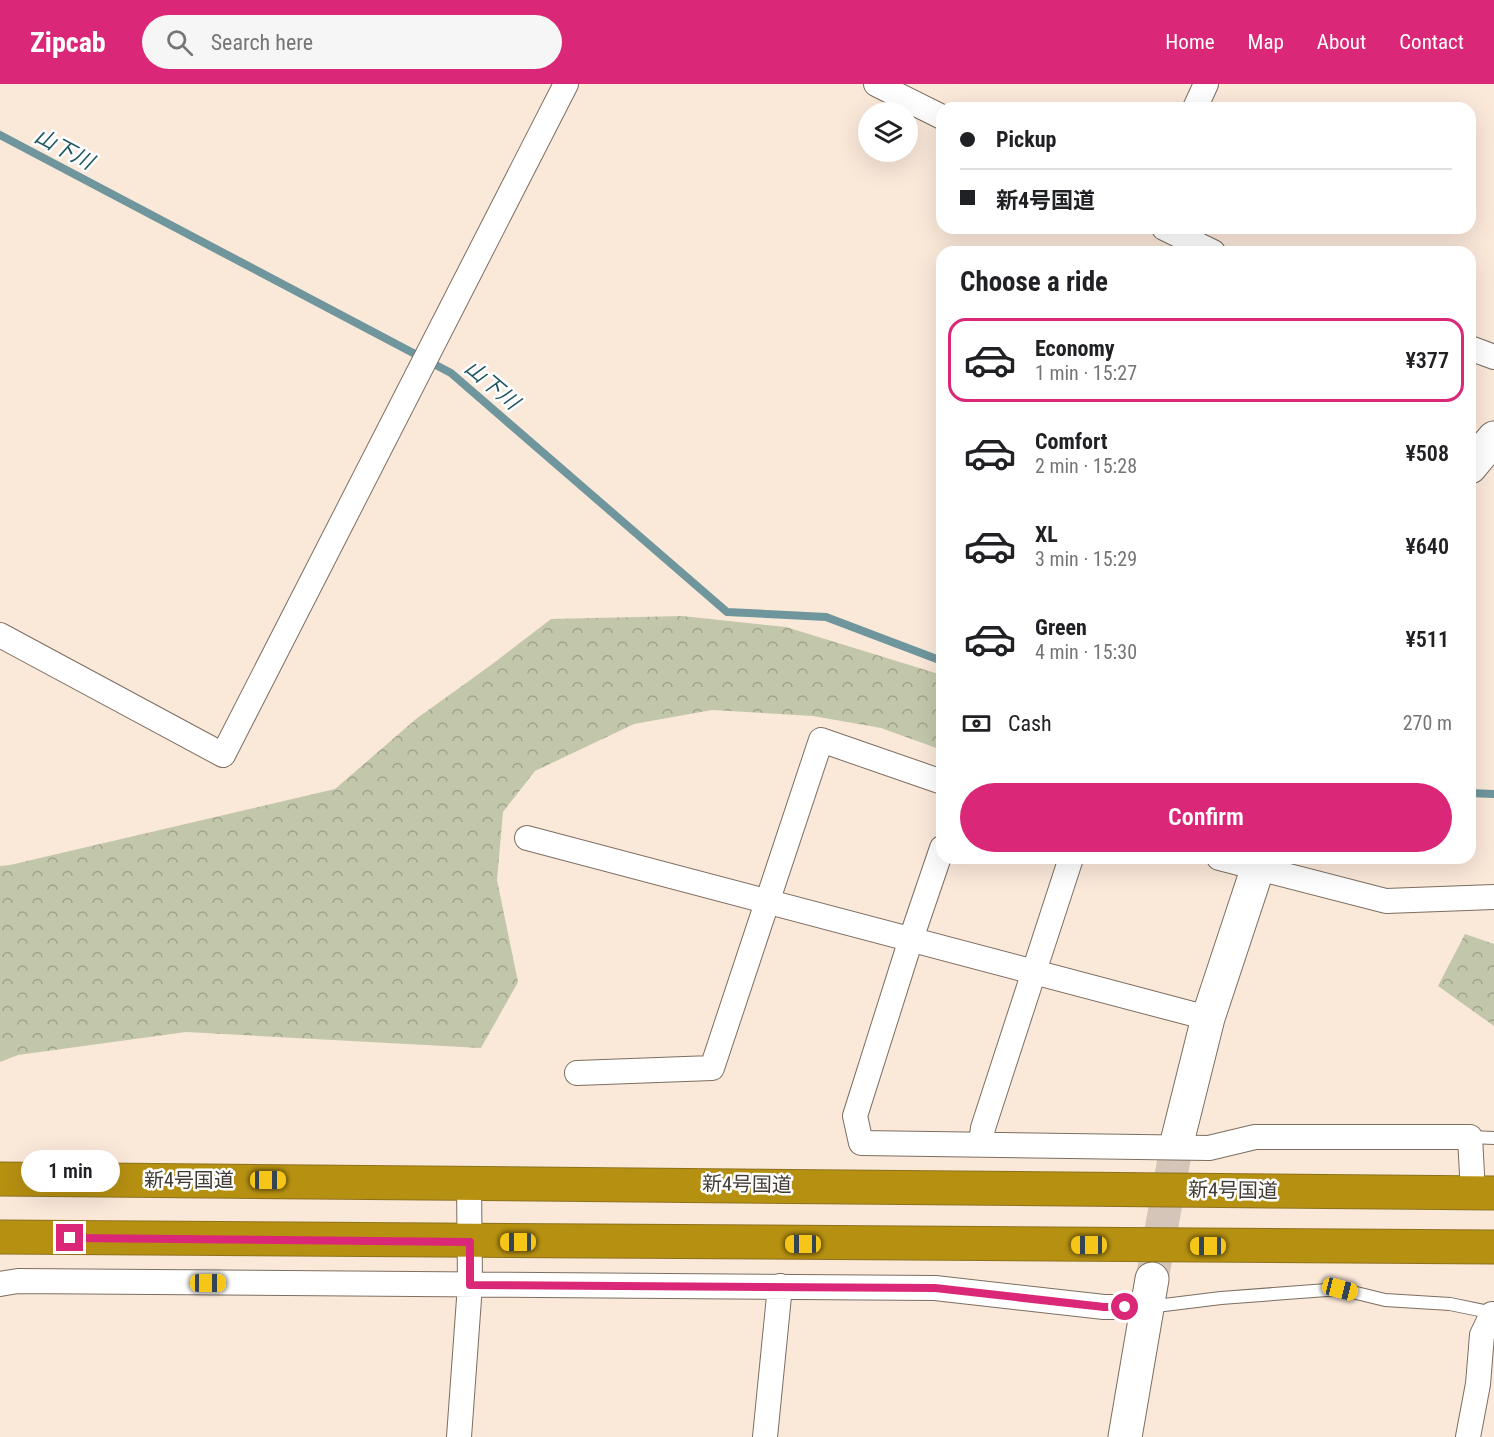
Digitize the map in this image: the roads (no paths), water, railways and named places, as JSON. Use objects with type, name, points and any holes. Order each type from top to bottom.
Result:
[{"type":"highway","name":"新4号国道","points":[[0,1179],[1487,1192]]},
{"type":"highway","points":[[0,1237],[470,1242],[1494,1247]]},
{"type":"street","points":[[0,635],[223,755],[566,84]]},
{"type":"street","points":[[876,84],[936,114]]},
{"type":"street","points":[[1198,102],[1206,84]]},
{"type":"street","points":[[1176,234],[1201,246]]},
{"type":"street","points":[[1476,350],[1494,357]]},
{"type":"street","points":[[1476,460],[1494,438]]},
{"type":"street","points":[[577,1073],[712,1068],[821,740],[936,780]]},
{"type":"street","points":[[527,838],[1208,1018]]},
{"type":"street","points":[[937,864],[855,1116],[861,1143],[1209,1148],[1255,1137],[1470,1137],[1487,1192]]},
{"type":"street","points":[[981,1143],[983,1128],[1069,864]]},
{"type":"street","points":[[1178,1138],[1208,1018],[1259,864],[1386,901],[1494,897]]},
{"type":"street","points":[[459,1437],[470,1285],[469,1182]]},
{"type":"street","points":[[0,1284],[18,1281],[935,1288],[1104,1307],[1150,1293],[1125,1437]]},
{"type":"street","points":[[765,1437],[780,1286]]},
{"type":"street","points":[[1468,1437],[1486,1386],[1482,1335],[1493,1313]]},
{"type":"lane","points":[[1470,1137],[1494,1138]]},
{"type":"lane","points":[[1150,1293],[1221,1298],[1340,1289],[1385,1300],[1450,1304],[1493,1313]]},
{"type":"waterway","name":"山下川","points":[[0,135],[451,373],[727,612],[826,617],[936,659]]},
{"type":"waterway","name":"山下川","points":[[1476,793],[1494,794]]},
{"type":"tunnel","points":[[1152,1279],[1178,1138]]}]
